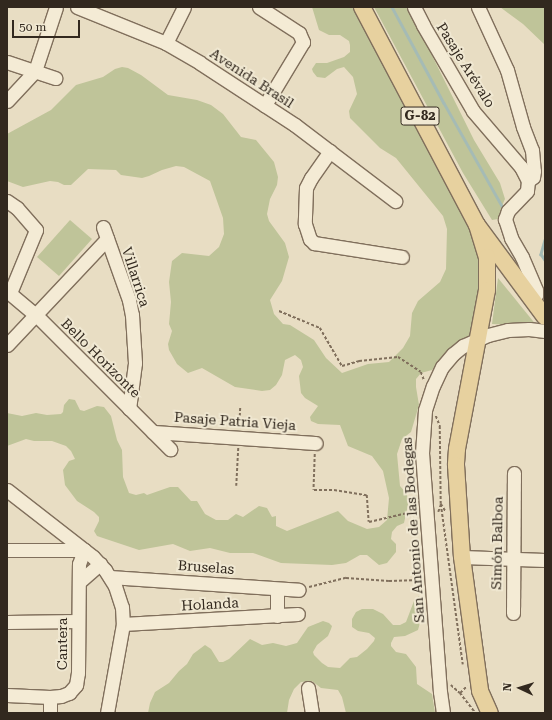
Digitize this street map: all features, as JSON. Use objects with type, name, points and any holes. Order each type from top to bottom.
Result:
[{"type":"main road","name":"G-82","points":[[362,7],[477,225]]},
{"type":"main road","points":[[477,225],[545,317]]},
{"type":"main road","points":[[477,225],[487,257],[488,268],[486,296],[456,457],[462,557],[480,691],[490,713]]},
{"type":"street","points":[[7,101],[35,71],[56,7]]},
{"type":"street","name":"Avenida Brasil","points":[[77,7],[166,43],[265,104],[330,150],[395,201]]},
{"type":"street","points":[[166,43],[184,7]]},
{"type":"street","points":[[259,7],[299,33],[303,42],[265,104]]},
{"type":"street","name":"Pasaje Arévalo","points":[[414,7],[473,111],[521,167],[528,181]]},
{"type":"street","points":[[478,7],[507,70],[522,123],[532,150],[534,171],[533,177],[528,181],[527,191],[508,210],[505,219],[511,238],[522,257],[536,290],[536,295],[533,300]]},
{"type":"street","points":[[7,62],[55,78]]},
{"type":"street","points":[[330,150],[310,178],[306,188],[305,224],[310,239],[314,243],[402,257]]},
{"type":"street","points":[[7,201],[17,208],[36,230],[9,292]]},
{"type":"street","name":"Villarrica","points":[[36,315],[105,233],[129,300],[132,315],[135,363],[129,409]]},
{"type":"street","name":"Bello Horizonte","points":[[9,292],[36,315],[170,449]]},
{"type":"street","points":[[7,345],[36,315]]},
{"type":"street","name":"San Antonio de las Bodegas","points":[[444,713],[439,675],[432,579],[431,513],[422,438],[429,396],[442,367],[462,346],[508,330],[528,329],[545,331]]},
{"type":"street","name":"Pasaje Patria Vieja","points":[[153,432],[316,443]]},
{"type":"street","name":"Simón Balboa","points":[[513,613],[512,559],[514,473]]},
{"type":"street","points":[[7,490],[100,564],[110,577],[119,596],[123,624],[107,713]]},
{"type":"street","points":[[7,550],[84,550]]},
{"type":"street","name":"Cantera","points":[[7,695],[50,697],[69,693],[76,685],[78,673],[79,564],[84,550]]},
{"type":"street","points":[[462,557],[545,560]]},
{"type":"street","points":[[79,582],[100,564]]},
{"type":"street","name":"Bruselas","points":[[110,577],[299,590]]},
{"type":"street","points":[[277,589],[277,616]]},
{"type":"street","name":"Holanda","points":[[123,624],[298,614]]},
{"type":"street","points":[[7,622],[78,621]]},
{"type":"street","points":[[308,688],[312,713]]},
{"type":"street","points":[[50,697],[50,713]]},
{"type":"path","points":[[279,311],[320,328],[342,366],[359,361],[398,357],[421,372],[429,396]]},
{"type":"path","points":[[316,443],[314,490],[334,490],[367,496],[369,522],[431,513],[441,504],[449,517]]},
{"type":"path","points":[[299,590],[346,578],[389,581],[432,579]]},
{"type":"path","points":[[439,675],[460,693],[476,713]]},
{"type":"green space","points":[[312,7],[356,7],[435,154],[480,250],[480,299],[471,336],[432,370],[421,373],[416,379],[419,405],[411,432],[402,439],[397,454],[400,486],[407,494],[408,505],[404,523],[397,526],[392,532],[391,539],[396,544],[396,552],[387,563],[379,565],[367,555],[360,555],[346,563],[332,565],[281,563],[253,553],[230,553],[210,548],[190,551],[173,544],[139,550],[97,536],[94,531],[99,521],[99,517],[77,501],[65,485],[63,470],[69,461],[75,459],[71,451],[66,446],[52,441],[34,441],[26,439],[7,446],[7,413],[22,416],[36,413],[47,415],[61,414],[63,412],[64,405],[69,399],[75,400],[80,410],[84,411],[97,406],[104,407],[111,416],[117,440],[122,450],[123,477],[129,493],[136,495],[144,493],[147,495],[170,487],[178,487],[191,501],[197,501],[205,514],[216,520],[228,520],[236,514],[243,517],[259,506],[267,508],[272,517],[276,516],[276,526],[287,531],[338,511],[348,521],[367,529],[379,527],[387,520],[389,498],[383,471],[372,456],[348,446],[340,425],[318,424],[311,421],[310,417],[318,406],[305,398],[301,393],[299,376],[303,367],[301,360],[295,355],[285,360],[282,375],[276,385],[270,390],[262,391],[235,387],[202,368],[188,373],[177,364],[169,350],[168,344],[172,331],[169,324],[171,302],[169,282],[172,261],[182,253],[209,256],[219,247],[224,234],[223,218],[210,181],[184,167],[176,166],[142,178],[121,175],[116,170],[88,169],[71,185],[64,185],[58,182],[50,181],[23,187],[7,181],[7,134],[51,110],[76,85],[103,77],[115,69],[122,67],[128,68],[141,75],[168,95],[197,100],[211,105],[223,114],[241,137],[256,140],[274,162],[278,177],[277,185],[270,199],[267,214],[269,221],[285,243],[289,257],[282,281],[270,300],[274,314],[283,324],[290,325],[314,340],[326,358],[342,373],[368,364],[389,362],[403,348],[410,336],[412,313],[418,301],[440,282],[446,269],[447,229],[443,216],[396,158],[380,148],[350,118],[349,111],[357,94],[353,77],[344,67],[337,69],[325,78],[317,77],[313,72],[312,69],[316,63],[327,63],[344,57],[350,52],[350,45],[349,41],[340,35],[329,35],[319,30]]},
{"type":"green space","points":[[374,7],[408,7],[474,140],[500,183],[505,199],[501,208],[501,215],[498,219],[492,220],[463,173]]},
{"type":"green space","points":[[500,7],[545,7],[545,45],[523,24]]},
{"type":"green space","points":[[70,220],[92,239],[59,276],[37,257]]},
{"type":"green space","points":[[498,278],[537,326],[492,324]]},
{"type":"green space","points":[[419,596],[424,608],[418,630],[405,636],[394,637],[391,646],[396,652],[406,654],[416,667],[417,684],[432,694],[435,713],[346,713],[342,697],[338,690],[321,688],[312,681],[301,682],[294,689],[289,700],[287,713],[148,713],[150,703],[155,692],[169,683],[187,664],[193,654],[205,645],[211,649],[219,662],[223,662],[229,659],[250,639],[262,645],[273,643],[286,646],[297,643],[308,627],[323,621],[332,626],[328,636],[317,645],[313,652],[314,655],[328,667],[340,668],[350,658],[357,657],[367,649],[375,638],[369,633],[358,631],[352,627],[352,619],[356,612],[362,609],[373,609],[383,614],[393,625],[400,625],[406,622],[414,601]]},
{"type":"waterway","points":[[392,7],[502,206]]},
{"type":"waterway","points":[[545,240],[541,254],[545,260]]}]
